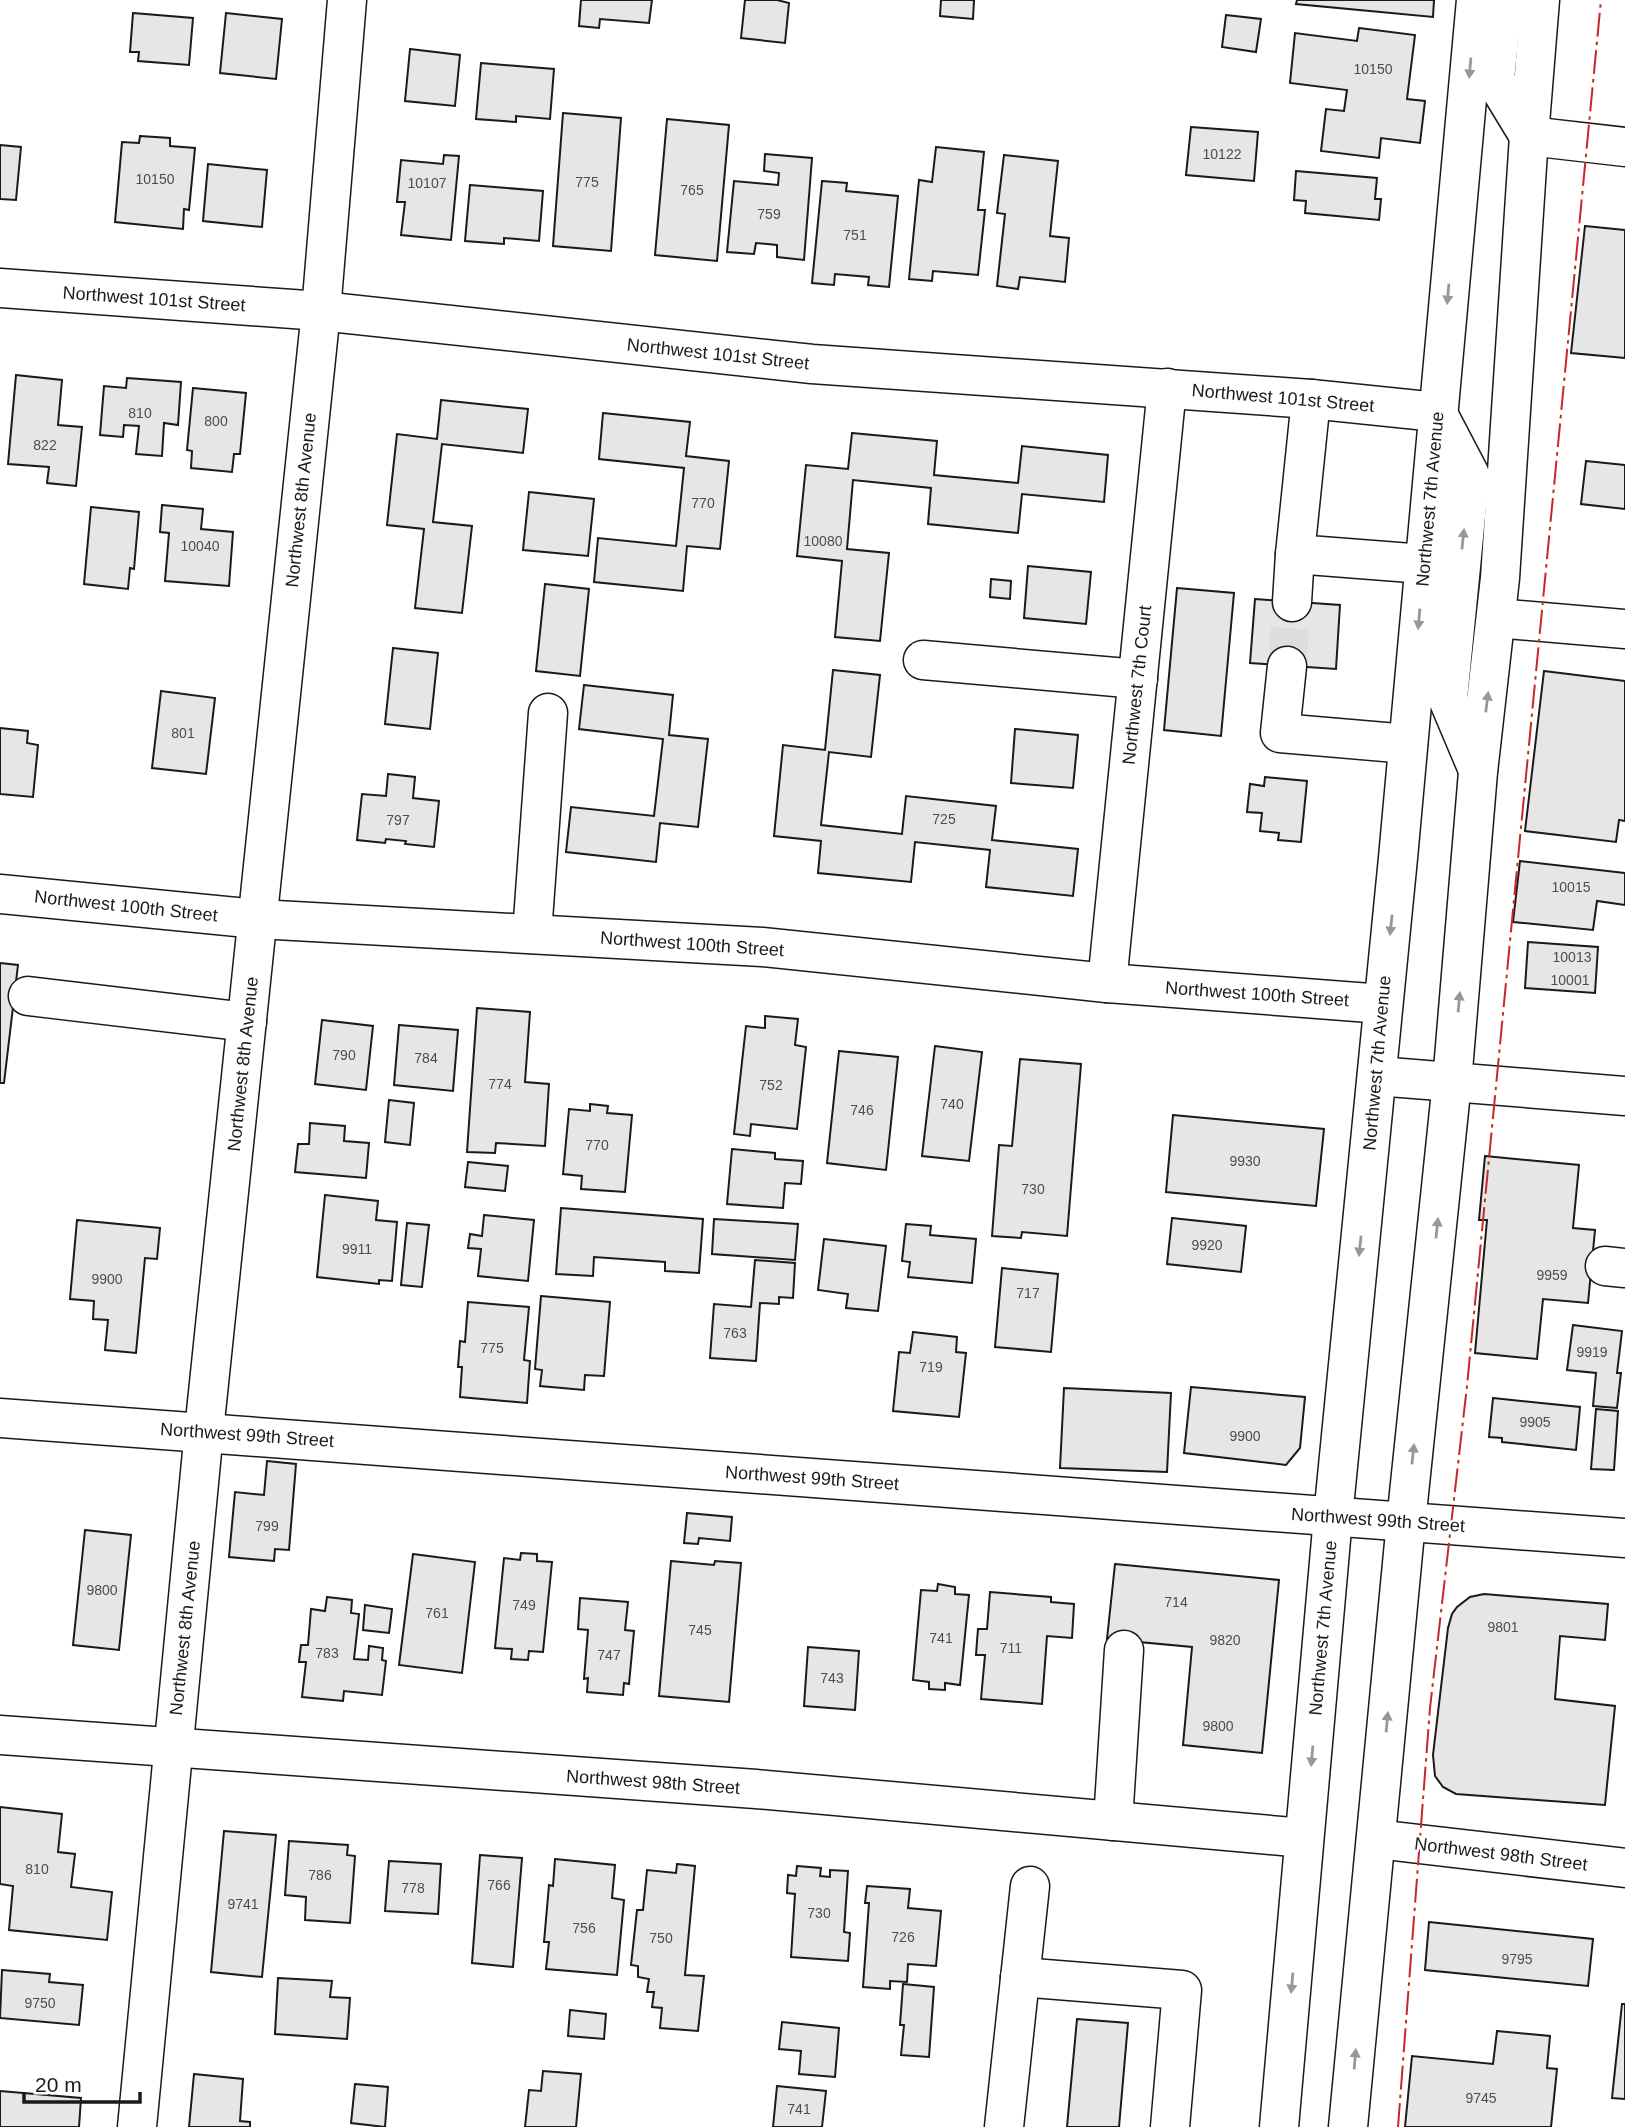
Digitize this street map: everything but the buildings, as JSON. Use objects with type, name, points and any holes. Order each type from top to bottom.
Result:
[{"type":"street","name":"Northwest 8th Avenue","points":[[137,2127],[204,1431],[321,311],[347,0]]},
{"type":"street","name":"Northwest 7th Avenue","points":[[1279,2127],[1333,1517],[1377,1076],[1476,0]]},
{"type":"street","points":[[1503,0],[1495,80],[1529,136]]},
{"type":"street","points":[[1348,2127],[1406,1522],[1452,1082],[1478,772],[1496,618],[1540,0]]},
{"type":"street","points":[[1529,136],[1625,147]]},
{"type":"street","name":"Northwest 101st Street","points":[[0,288],[321,311],[812,364],[1311,399],[1437,412]]},
{"type":"street","name":"Northwest 7th Court","points":[[1107,983],[1167,388]]},
{"type":"street","points":[[1292,601],[1311,399]]},
{"type":"street","points":[[1437,412],[1469,475],[1448,699],[1478,772]]},
{"type":"street","points":[[1295,554],[1424,564]]},
{"type":"street","points":[[1496,618],[1625,629]]},
{"type":"street","points":[[923,660],[1138,679]]},
{"type":"street","points":[[1287,666],[1280,733],[1408,744]]},
{"type":"street","points":[[532,934],[548,713]]},
{"type":"street","name":"Northwest 100th Street","points":[[0,894],[258,919],[762,947],[1107,983],[1383,1004]]},
{"type":"street","points":[[28,996],[247,1022]]},
{"type":"street","points":[[1377,1076],[1625,1096]]},
{"type":"street","name":"Northwest 99th Street","points":[[0,1418],[1625,1538]]},
{"type":"street","points":[[1113,1821],[1124,1650]]},
{"type":"street","name":"Northwest 98th Street","points":[[0,1735],[756,1789],[1304,1838]]},
{"type":"street","name":"Northwest 98th Street","points":[[1376,1839],[1625,1868]]},
{"type":"street","points":[[1004,2127],[1030,1886]]},
{"type":"street","points":[[1020,1977],[1182,1990],[1170,2127]]},
{"type":"tunnel","points":[[1287,666],[1292,602]]},
{"type":"power","points":[[1398,2127],[1430,1708],[1467,1386],[1601,0]]}]
